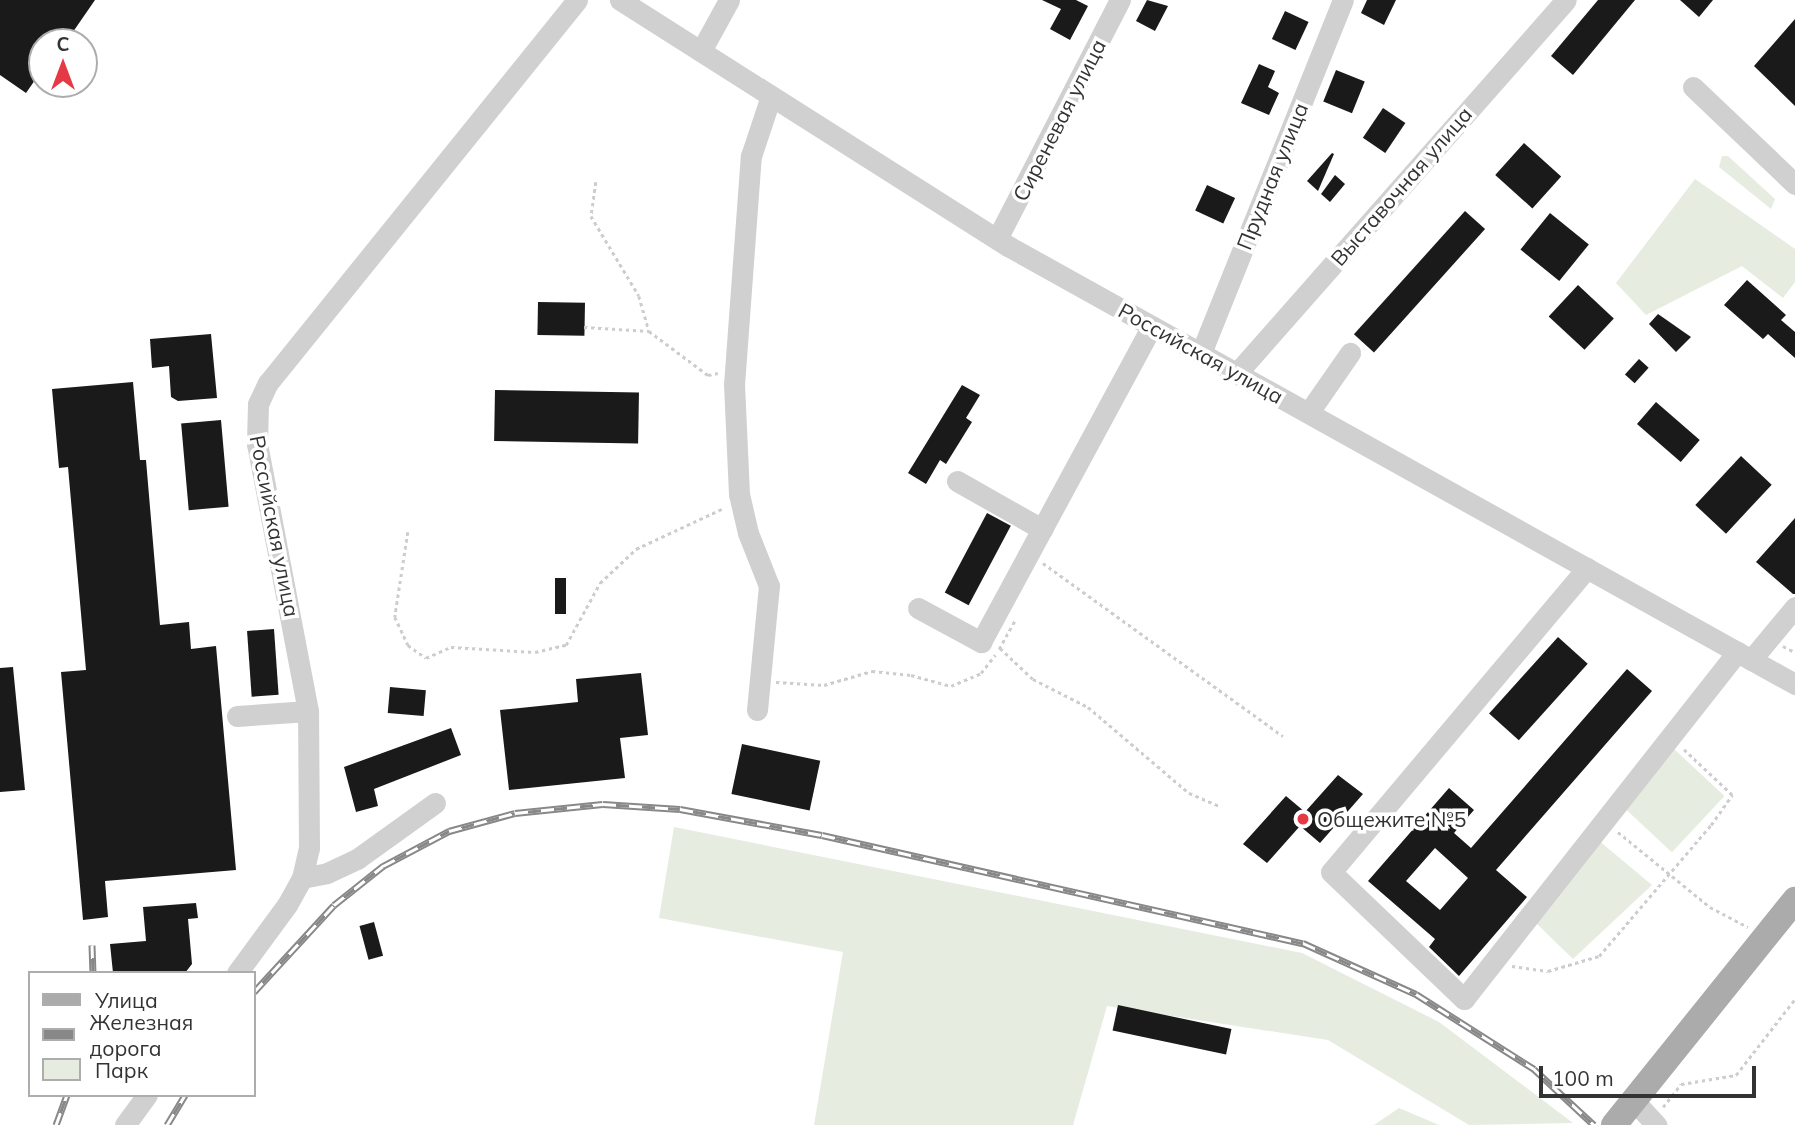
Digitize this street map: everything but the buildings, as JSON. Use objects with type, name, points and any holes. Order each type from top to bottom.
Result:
[{"type":"main road","points":[[1614,1124],[1795,900]]},
{"type":"street","name":"Российская улица","points":[[238,971],[302,878],[309,848],[308,711],[257,443],[258,404],[268,383],[577,0]]},
{"type":"street","name":"Российская улица","points":[[620,0],[997,239],[1795,684]]},
{"type":"street","points":[[701,51],[729,0]]},
{"type":"street","name":"Сиреневая улица","points":[[997,239],[1120,0]]},
{"type":"street","name":"Прудная улица","points":[[1201,353],[1343,0]]},
{"type":"street","name":"Выставочная улица","points":[[1237,373],[1566,0]]},
{"type":"street","points":[[1692,87],[1795,184]]},
{"type":"street","points":[[757,710],[769,586],[748,533],[739,494],[735,371],[751,156],[771,96]]},
{"type":"street","points":[[918,608],[981,642],[1152,326]]},
{"type":"street","points":[[1309,412],[1350,353]]},
{"type":"street","points":[[957,481],[1042,529]]},
{"type":"street","points":[[1587,568],[1331,872],[1464,999],[1670,738],[1744,656],[1795,607]]},
{"type":"street","points":[[237,716],[308,711]]},
{"type":"street","points":[[302,878],[327,873],[357,859],[435,803]]},
{"type":"street","points":[[125,1125],[146,1097]]},
{"type":"street","points":[[1634,1101],[1654,1123]]},
{"type":"path","points":[[596,182],[591,216],[639,296],[649,331]]},
{"type":"path","points":[[584,327],[649,331],[708,375],[735,371]]},
{"type":"path","points":[[408,532],[395,617],[408,645],[426,658],[450,648],[535,652],[566,645],[600,583],[636,549],[677,527],[717,515],[739,494]]},
{"type":"path","points":[[1029,554],[1283,736]]},
{"type":"path","points":[[759,680],[824,685],[872,671],[911,675],[951,686],[981,673],[1000,648],[1020,608]]},
{"type":"path","points":[[1783,646],[1795,652]]},
{"type":"path","points":[[1000,648],[1033,679],[1088,707],[1189,793],[1220,806]]},
{"type":"path","points":[[1492,964],[1548,971],[1598,956],[1669,874],[1732,795],[1670,738]]},
{"type":"path","points":[[1604,821],[1710,907],[1754,930]]},
{"type":"path","points":[[1654,1123],[1681,1084],[1735,1075],[1795,999]]},
{"type":"green space","points":[[1722,156],[1728,156],[1775,199],[1771,209],[1719,167]]},
{"type":"green space","points":[[1695,179],[1795,249],[1795,282],[1783,298],[1742,266],[1646,315],[1616,283]]},
{"type":"green space","points":[[1674,749],[1724,796],[1672,852],[1621,805]]},
{"type":"green space","points":[[674,827],[1302,953],[1439,1022],[1573,1123],[1469,1125],[1328,1040],[1107,1006],[1073,1125],[814,1125],[843,952],[659,918]]},
{"type":"green space","points":[[1598,840],[1652,885],[1573,959],[1535,922]]},
{"type":"green space","points":[[1399,1108],[1439,1125],[1374,1125]]},
{"type":"railway","points":[[256,990],[334,905],[383,866],[449,831],[515,813],[603,804],[680,809],[822,835],[1303,943],[1416,994],[1534,1069],[1594,1125]]},
{"type":"railway","points":[[92,945],[93,971]]},
{"type":"railway","points":[[56,1125],[66,1097]]},
{"type":"railway","points":[[167,1125],[184,1097]]},
{"type":"place","name":"Общежите №5","points":[[1303,819]]}]
